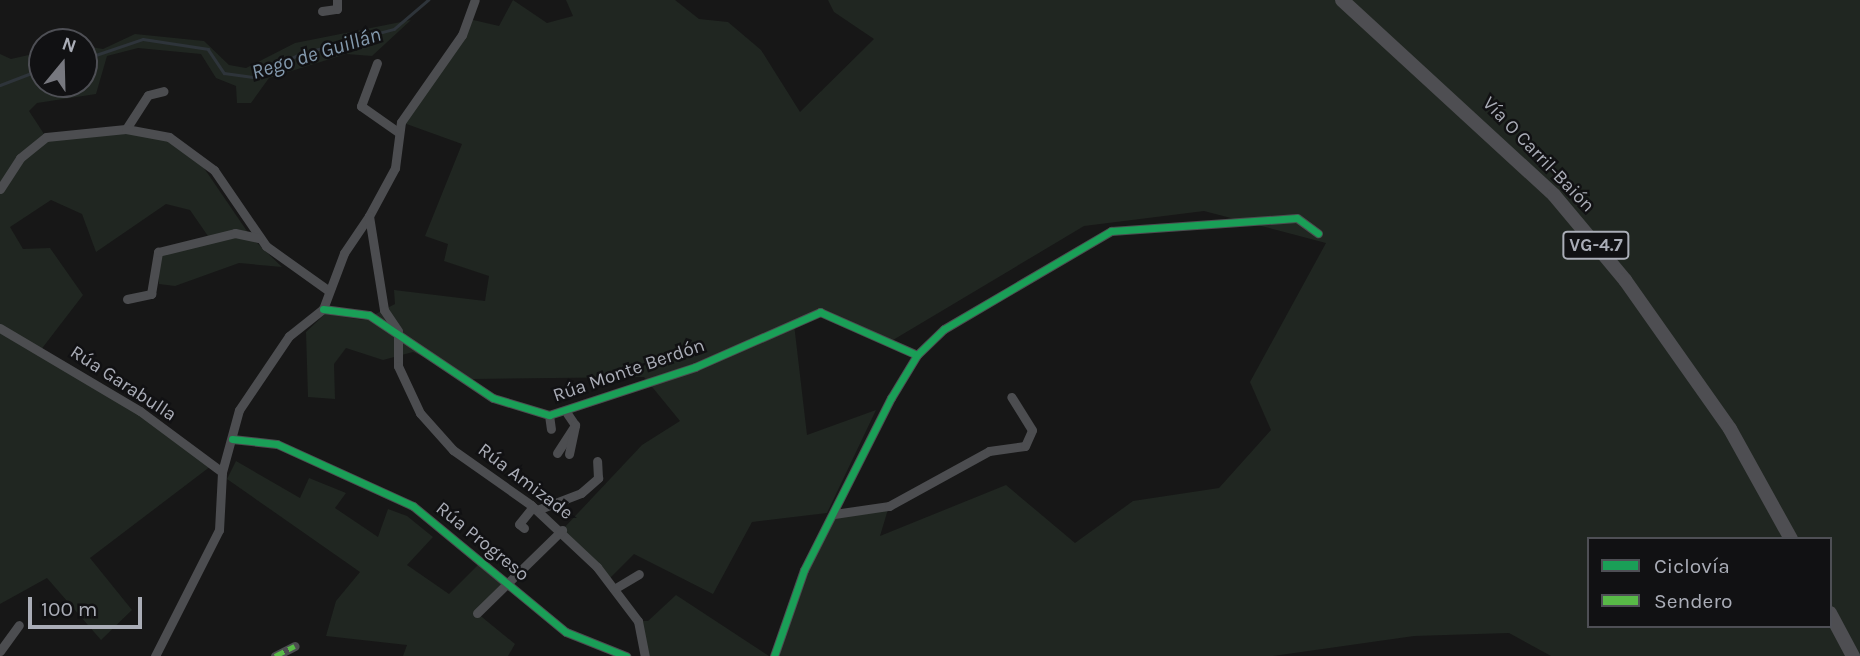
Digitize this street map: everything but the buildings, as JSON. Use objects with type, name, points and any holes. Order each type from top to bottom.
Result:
[{"type":"highway","name":"Vía O Carril-Baión","points":[[1342,0],[1554,195],[1625,280],[1730,429],[1790,537]]},
{"type":"highway","points":[[1832,617],[1853,656]]},
{"type":"street","points":[[322,11],[337,9],[337,0]]},
{"type":"street","points":[[155,656],[219,530],[222,472],[239,410],[289,336],[323,309],[329,290],[395,168],[398,132],[421,89],[462,35],[475,0]]},
{"type":"street","points":[[377,63],[380,70],[361,106],[398,132]]},
{"type":"street","points":[[125,129],[148,95],[164,91]]},
{"type":"street","points":[[0,189],[20,158],[46,137],[125,129],[170,137],[191,149],[214,170],[258,238],[329,290]]},
{"type":"street","points":[[369,216],[384,310],[398,332]]},
{"type":"street","points":[[774,656],[804,570],[917,355],[944,329],[1111,231],[1297,218],[1318,233]]},
{"type":"street","points":[[127,299],[151,294],[158,252],[235,233],[258,238]]},
{"type":"street","name":"Rúa Monte Berdón","points":[[323,309],[369,315],[493,398],[549,415],[567,413],[820,312],[917,355]]},
{"type":"street","name":"Rúa Garabulla","points":[[1,329],[140,411],[222,472]]},
{"type":"street","name":"Rúa Amizade","points":[[398,332],[398,366],[420,413],[453,450],[562,530],[638,621],[645,656]]},
{"type":"street","points":[[834,514],[889,506],[989,451],[1025,446],[1032,430],[1011,397]]},
{"type":"street","points":[[567,413],[575,425],[569,454]]},
{"type":"street","points":[[549,415],[551,429]]},
{"type":"street","points":[[557,453],[575,425]]},
{"type":"street","name":"Rúa Progreso","points":[[232,439],[278,444],[413,506],[566,632],[626,656]]},
{"type":"street","points":[[524,528],[519,524],[535,508],[589,484],[601,471],[597,461]]},
{"type":"street","name":"Rúa Progreso","points":[[477,613],[510,584],[562,530]]},
{"type":"street","points":[[614,589],[639,574]]},
{"type":"street","points":[[0,651],[19,625]]},
{"type":"street","points":[[275,656],[295,646]]},
{"type":"shaded area","points":[[513,0],[547,23],[573,16],[566,0],[675,0],[699,19],[728,22],[761,50],[800,112],[874,39],[834,12],[828,0],[1860,0],[1860,656],[1551,656],[1509,633],[1414,636],[1273,656],[774,656],[804,570],[834,514],[889,506],[880,536],[1006,485],[1075,543],[1133,501],[1219,488],[1271,430],[1250,382],[1326,243],[1204,211],[1084,226],[893,340],[820,312],[794,324],[807,435],[876,410],[827,513],[752,522],[713,594],[634,554],[607,581],[562,530],[642,445],[680,421],[644,377],[472,379],[413,352],[383,360],[346,348],[334,364],[335,399],[308,397],[306,332],[325,314],[364,320],[395,304],[394,290],[485,301],[489,276],[444,261],[448,244],[425,236],[462,144],[401,122],[469,19],[499,26]]},
{"type":"shaded area","points":[[411,20],[372,56],[346,54],[269,78],[251,103],[237,103],[236,86],[216,78],[201,54],[138,48],[107,56],[98,87],[98,48],[103,49],[135,34],[204,41],[229,65],[246,68],[295,43]]},
{"type":"shaded area","points":[[0,54],[11,59],[28,55],[28,98],[70,98],[37,103],[29,111],[46,137],[118,129],[169,137],[191,149],[251,237],[282,267],[239,263],[175,286],[159,284],[158,252],[210,239],[190,210],[166,204],[96,252],[82,214],[51,200],[10,227],[23,249],[50,248],[83,295],[40,351],[140,411],[211,466],[90,558],[132,610],[101,640],[47,578],[0,604]]},
{"type":"shaded area","points":[[236,461],[300,498],[309,478],[346,493],[335,508],[378,537],[388,509],[407,516],[433,537],[407,565],[449,594],[478,565],[503,586],[477,613],[515,644],[508,656],[403,656],[407,645],[326,636],[336,601],[360,572],[227,479]]},
{"type":"shaded area","points":[[676,595],[769,656],[645,656],[638,621],[648,621]]},
{"type":"waterway","name":"Rego de Guillán","points":[[98,54],[143,39],[208,49],[224,73],[253,77],[300,54],[394,29],[428,0]]},
{"type":"waterway","name":"Rego de Guillán","points":[[0,85],[28,74]]},
{"type":"marked path","points":[[275,656],[295,646]]},
{"type":"cycle path","points":[[774,656],[804,570],[891,398],[917,355],[944,329],[1111,231],[1297,218],[1318,233]]},
{"type":"cycle path","points":[[323,309],[369,315],[493,398],[549,415],[695,367],[820,312],[917,355]]},
{"type":"cycle path","points":[[232,439],[277,444],[413,506],[566,632],[626,656]]}]
